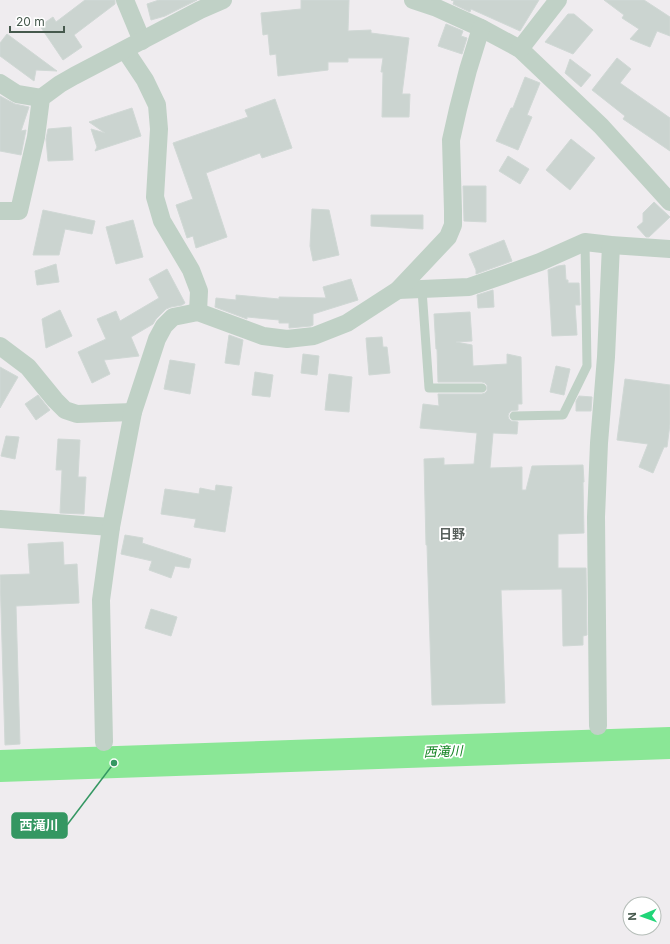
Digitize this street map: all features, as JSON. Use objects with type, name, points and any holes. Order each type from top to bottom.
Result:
[{"type":"street","points":[[125,0],[142,41]]},
{"type":"street","points":[[0,83],[17,94],[41,98],[60,84],[200,10],[223,0]]},
{"type":"street","points":[[413,0],[437,8],[520,49],[601,126],[670,202]]},
{"type":"street","points":[[520,49],[558,0]]},
{"type":"street","points":[[104,742],[101,600],[111,527],[133,412],[157,339],[164,326],[173,317],[198,312],[263,336],[287,339],[314,336],[347,323],[398,290],[448,237],[453,225],[451,140],[480,28]]},
{"type":"street","points":[[125,50],[145,80],[157,105],[159,128],[155,197],[162,221],[191,270],[199,291],[198,312]]},
{"type":"street","points":[[0,211],[19,211],[36,137],[41,98]]},
{"type":"street","points":[[398,290],[469,287],[540,262],[585,242],[670,249]]},
{"type":"street","points":[[598,726],[596,517],[611,245]]},
{"type":"street","points":[[0,346],[28,367],[65,410],[77,414],[133,412]]},
{"type":"street","points":[[0,519],[111,527]]},
{"type":"lane","points":[[514,416],[563,415],[587,366],[585,242]]},
{"type":"lane","points":[[422,290],[429,388],[482,388]]},
{"type":"building","points":[[85,0],[115,0],[115,4],[74,35],[82,47],[63,60],[40,26],[53,17],[56,22]]},
{"type":"building","points":[[159,0],[197,0],[165,16],[151,20],[147,4]]},
{"type":"building","points":[[301,0],[349,0],[348,31],[371,30],[371,33],[409,38],[402,94],[410,94],[409,117],[382,117],[383,72],[381,72],[383,58],[348,58],[348,62],[328,62],[328,70],[278,76],[276,54],[270,55],[268,34],[263,35],[261,13],[301,9]]},
{"type":"building","points":[[451,0],[539,0],[520,31],[471,9],[470,12],[453,4],[454,1]]},
{"type":"building","points":[[604,0],[644,0],[670,17],[670,36],[657,31],[650,47],[630,39],[639,29],[622,18],[624,15]]},
{"type":"building","points":[[568,14],[574,14],[593,30],[573,54],[545,42]]},
{"type":"building","points":[[446,24],[463,31],[461,36],[467,38],[462,54],[438,46]]},
{"type":"building","points":[[7,34],[57,71],[36,70],[34,81],[0,56],[0,43]]},
{"type":"building","points":[[617,58],[631,69],[620,83],[670,118],[670,151],[623,119],[625,116],[592,90]]},
{"type":"building","points":[[570,59],[591,75],[581,87],[565,73]]},
{"type":"building","points":[[525,77],[540,83],[527,115],[532,117],[518,150],[496,141],[511,108],[513,108]]},
{"type":"building","points":[[0,96],[15,104],[29,107],[21,131],[26,130],[21,155],[0,151]]},
{"type":"building","points":[[275,99],[292,148],[262,158],[260,153],[206,173],[227,237],[196,248],[193,236],[187,238],[176,205],[193,199],[173,143],[248,117],[245,110]]},
{"type":"building","points":[[132,108],[141,136],[95,151],[97,147],[91,129],[105,133],[89,122]]},
{"type":"building","points":[[71,127],[73,160],[48,161],[46,139],[48,129]]},
{"type":"building","points":[[571,139],[595,158],[570,190],[546,170]]},
{"type":"building","points":[[508,156],[529,169],[520,184],[499,171]]},
{"type":"building","points":[[463,186],[486,186],[486,222],[464,221]]},
{"type":"building","points":[[654,202],[670,217],[649,237],[646,237],[637,227],[643,222],[643,213]]},
{"type":"building","points":[[312,209],[329,210],[339,255],[313,261],[310,246]]},
{"type":"building","points":[[43,210],[95,221],[92,234],[65,229],[59,255],[33,255]]},
{"type":"building","points":[[371,215],[423,215],[423,229],[371,226]]},
{"type":"building","points":[[133,220],[143,257],[116,264],[106,227]]},
{"type":"building","points":[[504,240],[512,261],[476,274],[476,270],[469,254]]},
{"type":"building","points":[[56,264],[59,282],[37,285],[35,271]]},
{"type":"building","points":[[565,265],[566,280],[568,280],[568,283],[579,283],[580,305],[575,305],[577,335],[552,336],[548,270]]},
{"type":"building","points":[[167,269],[185,303],[166,309],[153,324],[131,337],[139,356],[104,360],[110,374],[92,383],[78,352],[106,339],[97,319],[116,311],[120,321],[159,298],[149,279]]},
{"type":"building","points":[[351,279],[358,300],[313,314],[313,325],[311,326],[289,328],[289,323],[279,323],[279,320],[247,317],[247,319],[215,307],[216,298],[236,300],[236,295],[279,299],[279,297],[326,298],[323,287]]},
{"type":"building","points":[[493,290],[494,307],[478,308],[477,295]]},
{"type":"building","points":[[60,310],[72,336],[46,348],[42,319]]},
{"type":"building","points":[[470,312],[472,341],[456,342],[472,345],[473,366],[507,364],[507,354],[521,357],[522,404],[518,404],[518,410],[511,411],[508,416],[511,421],[518,422],[517,434],[493,433],[490,468],[522,467],[522,490],[526,490],[532,466],[583,465],[584,533],[558,534],[558,568],[586,568],[587,635],[583,636],[583,645],[563,646],[562,589],[501,590],[505,703],[432,705],[424,459],[444,458],[444,465],[474,464],[477,433],[420,428],[423,404],[439,406],[438,394],[482,394],[487,391],[487,385],[482,382],[438,382],[434,314]]},
{"type":"building","points":[[229,335],[243,340],[239,365],[225,363]]},
{"type":"building","points":[[382,337],[383,347],[387,347],[390,373],[369,375],[366,338]]},
{"type":"building","points":[[303,354],[319,356],[317,375],[301,373]]},
{"type":"building","points":[[170,360],[195,364],[190,394],[164,389]]},
{"type":"building","points":[[556,366],[570,369],[564,395],[550,392]]},
{"type":"building","points":[[0,367],[18,377],[0,408]]},
{"type":"building","points":[[255,372],[273,375],[270,397],[252,395]]},
{"type":"building","points":[[329,374],[352,377],[349,412],[325,410]]},
{"type":"building","points":[[625,379],[670,385],[670,424],[667,447],[664,447],[653,473],[639,467],[648,444],[617,440]]},
{"type":"building","points":[[38,395],[50,410],[36,420],[25,404]]},
{"type":"building","points":[[579,396],[592,397],[591,411],[576,411],[576,401]]},
{"type":"building","points":[[6,436],[19,437],[15,459],[1,456]]},
{"type":"building","points":[[58,439],[80,440],[78,477],[86,477],[84,514],[60,513],[62,470],[56,470]]},
{"type":"building","points":[[216,485],[232,487],[225,532],[194,527],[196,519],[161,514],[165,489],[199,494],[200,488],[215,491]]},
{"type":"building","points":[[125,535],[143,538],[142,543],[191,559],[189,568],[175,566],[171,578],[149,570],[152,561],[121,554]]},
{"type":"building","points":[[63,542],[64,565],[77,564],[79,603],[16,606],[20,744],[5,745],[0,575],[30,574],[28,544]]},
{"type":"building","points":[[151,609],[177,617],[171,636],[145,628]]},
{"type":"waterway","name":"西滝川","points":[[0,766],[670,743]]},
{"type":"place","name":"西滝川","points":[[114,763]]},
{"type":"district","name":"日野","points":[[452,534]]}]
